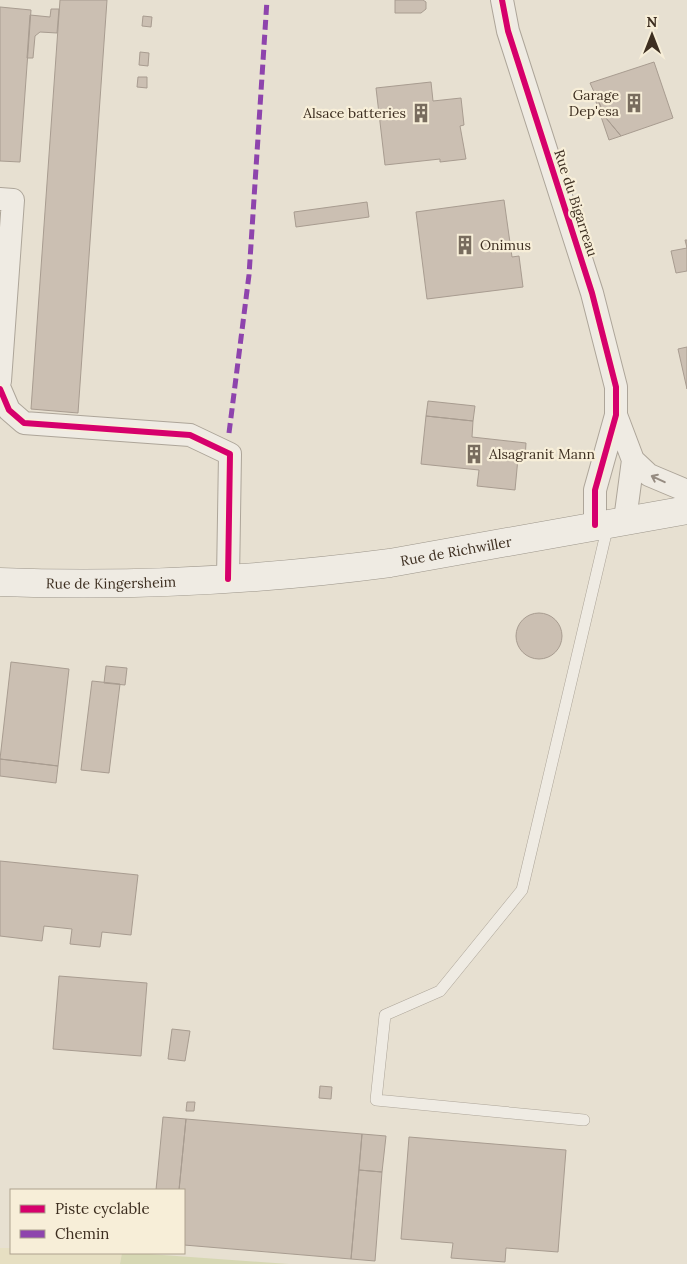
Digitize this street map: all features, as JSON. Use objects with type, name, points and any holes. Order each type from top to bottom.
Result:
[{"type":"main road","name":"Rue de Richwiller","points":[[225,579],[292,575],[390,563],[687,510]]},
{"type":"main road","name":"Rue de Kingersheim","points":[[0,582],[118,583],[225,579]]},
{"type":"street","name":"Rue du Bigarreau","points":[[502,0],[508,31],[592,293],[616,387],[616,415]]},
{"type":"street","points":[[0,199],[13,200],[0,381]]},
{"type":"street","points":[[0,389],[9,410],[24,423],[190,435],[230,454],[225,579]]},
{"type":"street","points":[[616,415],[633,460],[649,475],[687,491]]},
{"type":"street","points":[[609,523],[595,490],[616,415]]},
{"type":"street","points":[[609,523],[633,460]]},
{"type":"lane","points":[[584,1120],[376,1100],[385,1016],[440,991],[522,890],[609,523]]},
{"type":"shaded area","points":[[0,1248],[10,1248],[10,1254],[122,1254],[120,1264],[0,1264]]},
{"type":"green space","points":[[122,1254],[149,1254],[289,1264],[120,1264]]},
{"type":"building","points":[[60,0],[107,0],[78,413],[31,409]]},
{"type":"building","points":[[395,0],[423,0],[426,2],[426,9],[421,13],[395,13]]},
{"type":"building","points":[[0,7],[31,10],[20,162],[0,161]]},
{"type":"building","points":[[51,9],[59,9],[57,33],[40,32],[35,36],[33,58],[27,58],[30,15],[50,17]]},
{"type":"building","points":[[143,16],[152,17],[151,27],[142,26]]},
{"type":"building","points":[[140,52],[149,53],[148,66],[139,65]]},
{"type":"building","name":"Garage Dep'esa","points":[[654,62],[673,118],[621,136],[606,118],[590,83]]},
{"type":"building","points":[[138,77],[147,77],[147,88],[137,87]]},
{"type":"building","name":"Alsace batteries","points":[[431,82],[433,101],[461,98],[464,125],[460,126],[466,159],[440,162],[440,159],[385,165],[376,88]]},
{"type":"building","points":[[597,98],[606,118],[621,136],[609,140],[595,99]]},
{"type":"building","name":"Onimus","points":[[504,200],[512,257],[519,256],[523,287],[427,299],[416,212]]},
{"type":"building","points":[[367,202],[369,217],[296,227],[294,212]]},
{"type":"building","points":[[687,248],[687,271],[676,273],[671,251]]},
{"type":"building","points":[[687,347],[687,389],[678,349]]},
{"type":"building","points":[[428,401],[475,406],[473,421],[426,416]]},
{"type":"building","name":"Alsagranit Mann","points":[[426,416],[473,421],[472,437],[526,443],[525,459],[518,458],[515,490],[477,486],[479,470],[421,464]]},
{"type":"building","points":[[535,613],[543,613],[552,617],[558,623],[562,636],[558,649],[552,655],[543,659],[535,659],[526,655],[520,649],[516,640],[516,632],[520,623],[526,617]]},
{"type":"building","points":[[11,662],[69,669],[58,766],[0,759]]},
{"type":"building","points":[[106,666],[127,668],[125,685],[104,683]]},
{"type":"building","points":[[92,681],[120,684],[109,773],[81,770]]},
{"type":"building","points":[[0,759],[58,766],[56,783],[0,776]]},
{"type":"building","points":[[0,861],[138,875],[131,935],[102,932],[100,947],[70,944],[72,929],[44,926],[42,941],[0,936]]},
{"type":"building","points":[[59,976],[147,983],[141,1056],[53,1049]]},
{"type":"building","points":[[172,1029],[190,1031],[185,1061],[168,1059]]},
{"type":"building","points":[[320,1086],[332,1087],[331,1099],[319,1098]]},
{"type":"building","points":[[187,1102],[195,1102],[194,1111],[186,1111]]},
{"type":"building","points":[[163,1117],[186,1119],[179,1189],[156,1189]]},
{"type":"building","points":[[186,1119],[362,1134],[351,1259],[185,1245],[185,1189],[179,1189]]},
{"type":"building","points":[[362,1134],[386,1136],[382,1172],[359,1170]]},
{"type":"building","points":[[409,1137],[566,1150],[558,1252],[506,1248],[505,1262],[451,1258],[453,1243],[401,1239]]},
{"type":"building","points":[[359,1170],[382,1172],[375,1261],[351,1259]]},
{"type":"marked path","points":[[229,433],[249,275],[267,0]]},
{"type":"cycle path","points":[[502,0],[508,31],[592,293],[616,387],[616,415],[595,490],[595,525]]},
{"type":"cycle path","points":[[0,389],[9,410],[24,423],[190,435],[230,454],[228,579]]},
{"type":"place","name":"Garage Dep'esa","points":[[634,103]]},
{"type":"place","name":"Alsace batteries","points":[[421,113]]},
{"type":"place","name":"Onimus","points":[[465,245]]},
{"type":"place","name":"Alsagranit Mann","points":[[474,454]]}]
